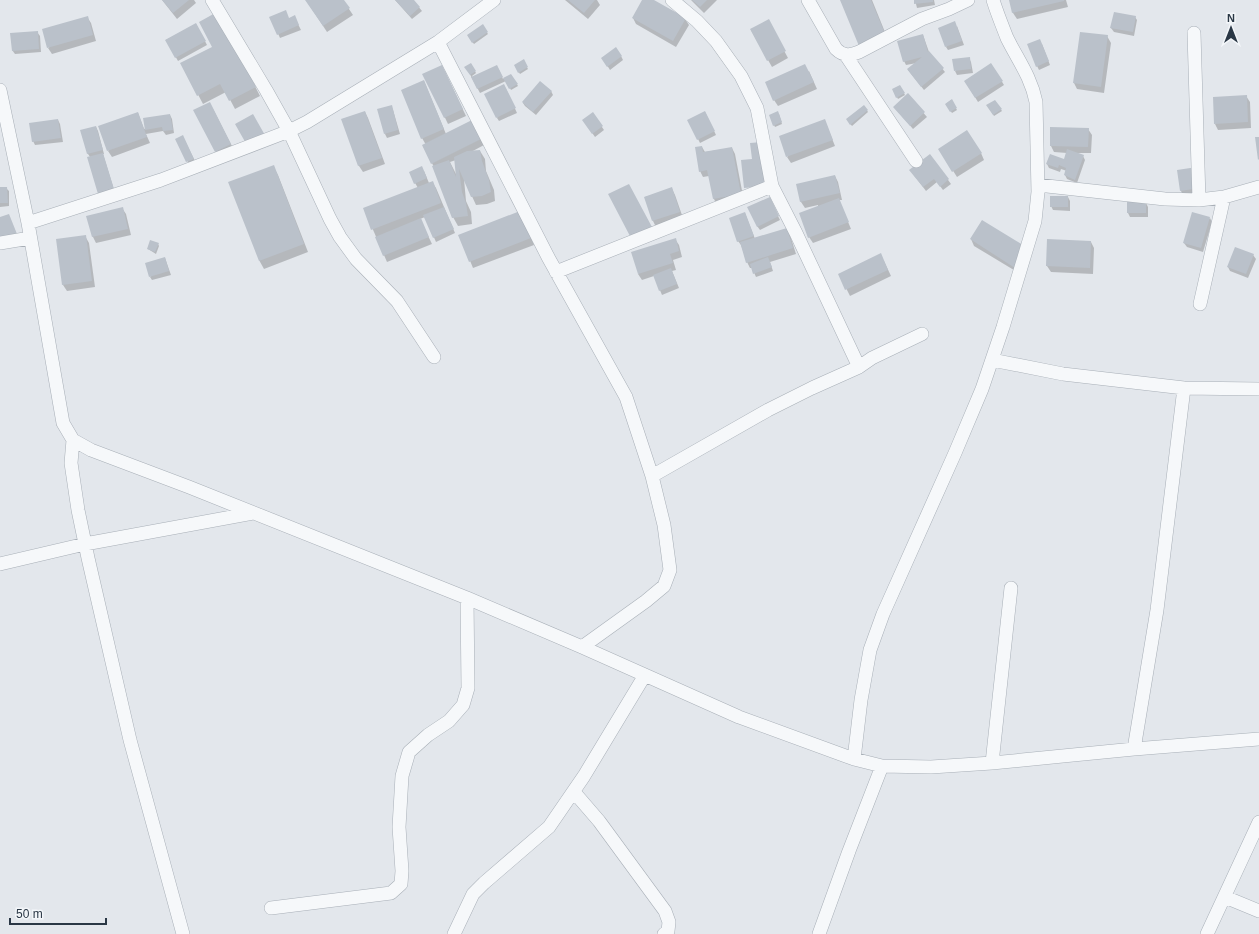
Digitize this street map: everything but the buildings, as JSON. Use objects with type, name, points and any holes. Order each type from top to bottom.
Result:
[{"type":"street","points":[[212,0],[289,131],[330,219],[340,237],[356,259],[397,301],[434,357]]},
{"type":"street","points":[[28,223],[161,180],[289,131],[307,122],[438,42],[494,0]]},
{"type":"street","points":[[672,0],[697,21],[716,41],[741,76],[757,108],[772,186],[796,233],[859,367]]},
{"type":"street","points":[[808,0],[836,49],[840,53],[852,55],[922,19],[950,9],[968,0]]},
{"type":"street","points":[[854,759],[860,700],[870,650],[883,614],[956,453],[982,389],[1003,327],[1035,221],[1038,185],[1036,102],[1031,83],[1008,38],[993,0]]},
{"type":"street","points":[[1194,33],[1199,200]]},
{"type":"street","points":[[438,42],[556,272],[626,397],[652,476],[664,525],[670,570],[664,586],[646,601],[582,647]]},
{"type":"street","points":[[844,54],[916,161]]},
{"type":"street","points":[[0,90],[28,223],[63,422],[73,440],[72,463],[78,510],[85,544],[130,740],[183,934]]},
{"type":"street","points":[[1038,185],[1165,199],[1199,200],[1224,197],[1259,187]]},
{"type":"street","points":[[556,272],[772,186]]},
{"type":"street","points":[[1200,304],[1224,197]]},
{"type":"street","points":[[0,243],[30,238]]},
{"type":"street","points":[[652,476],[768,410],[859,367],[872,358],[922,334]]},
{"type":"street","points":[[992,360],[1063,374],[1184,388],[1259,389]]},
{"type":"street","points":[[1134,749],[1157,610],[1184,388]]},
{"type":"street","points":[[73,440],[91,450],[467,598],[582,647],[739,717],[854,759],[882,766],[931,767],[992,763],[1134,749],[1259,740]]},
{"type":"street","points":[[0,564],[85,544],[253,513]]},
{"type":"street","points":[[992,763],[1011,588]]},
{"type":"street","points":[[271,908],[391,893],[401,884],[402,871],[399,827],[402,776],[409,752],[428,735],[449,722],[463,705],[468,688],[467,598]]},
{"type":"street","points":[[454,934],[473,894],[549,827],[574,792],[645,675]]},
{"type":"street","points":[[819,934],[882,766]]},
{"type":"street","points":[[574,792],[599,821],[665,912],[669,922],[668,931],[664,934]]},
{"type":"street","points":[[1207,934],[1259,822]]},
{"type":"street","points":[[1225,897],[1259,911]]}]
